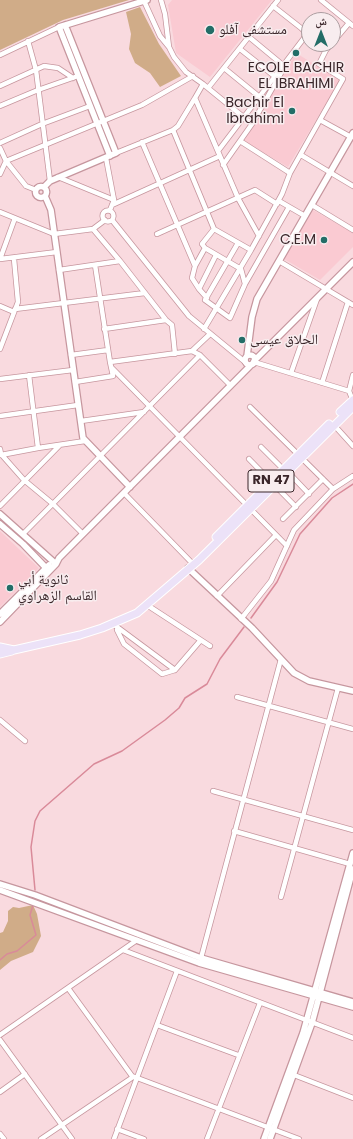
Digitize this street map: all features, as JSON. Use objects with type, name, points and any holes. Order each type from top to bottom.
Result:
[{"type":"main road","name":"RN 47","points":[[0,647],[14,650],[80,635],[115,626],[137,613],[199,560],[353,400]]},
{"type":"main road","name":"RN 47","points":[[299,456],[353,407]]},
{"type":"main road","points":[[0,654],[14,650]]},
{"type":"street","points":[[0,55],[65,24],[145,0],[160,36],[169,47],[174,57],[193,76],[243,119],[252,124]]},
{"type":"street","points":[[161,0],[165,14],[169,47]]},
{"type":"street","points":[[208,88],[278,0]]},
{"type":"street","points":[[321,0],[351,25],[341,34]]},
{"type":"street","points":[[273,6],[301,29]]},
{"type":"street","points":[[65,24],[111,156],[113,202],[110,210],[104,213],[105,220]]},
{"type":"street","points":[[59,27],[76,77],[100,123]]},
{"type":"street","points":[[249,37],[284,66]]},
{"type":"street","points":[[28,41],[36,70],[50,180]]},
{"type":"street","points":[[224,165],[252,124],[284,66],[301,46]]},
{"type":"street","points":[[240,49],[277,78]]},
{"type":"street","points":[[204,329],[241,269],[278,203],[290,173],[301,156],[343,79],[319,64],[325,52]]},
{"type":"street","points":[[0,86],[44,66],[58,68],[76,77]]},
{"type":"street","points":[[224,68],[265,101]]},
{"type":"street","points":[[0,174],[6,162],[142,105],[193,76]]},
{"type":"street","points":[[0,106],[38,90],[76,77]]},
{"type":"street","points":[[58,177],[113,202],[160,183],[219,154],[243,119],[277,78]]},
{"type":"street","points":[[36,190],[40,186],[44,187],[50,180],[173,130],[178,126],[203,84]]},
{"type":"street","points":[[195,98],[238,198],[259,236]]},
{"type":"street","points":[[0,143],[42,124],[90,106]]},
{"type":"street","points":[[237,379],[248,358],[248,346],[254,308],[279,261],[352,136],[320,120]]},
{"type":"street","points":[[173,130],[214,229],[251,250]]},
{"type":"street","points":[[240,141],[290,173]]},
{"type":"street","points":[[142,142],[195,266]]},
{"type":"street","points":[[0,148],[6,162]]},
{"type":"street","points":[[301,156],[353,186]]},
{"type":"street","points":[[0,158],[6,162],[26,186],[36,190]]},
{"type":"street","points":[[44,187],[47,191],[45,196],[51,210],[78,405],[85,441],[130,487]]},
{"type":"street","points":[[36,190],[38,197],[45,196]]},
{"type":"street","points":[[157,234],[255,190],[305,216]]},
{"type":"street","points":[[312,205],[353,230]]},
{"type":"street","points":[[205,248],[195,266],[192,278],[207,298],[205,300],[230,318],[245,284],[290,207]]},
{"type":"street","points":[[110,210],[114,215],[112,220]]},
{"type":"street","points":[[1,214],[15,218],[54,234],[93,229],[105,220],[112,220]]},
{"type":"street","points":[[15,218],[0,259],[14,259],[57,252]]},
{"type":"street","points":[[112,220],[189,316],[210,334],[253,362],[291,372],[349,392]]},
{"type":"street","points":[[93,229],[166,320],[172,325],[175,354]]},
{"type":"street","points":[[214,229],[202,244],[205,248],[241,269],[245,284]]},
{"type":"street","points":[[207,298],[238,243]]},
{"type":"street","points":[[199,289],[216,255]]},
{"type":"street","points":[[0,349],[18,302],[14,259]]},
{"type":"street","points":[[59,270],[120,261]]},
{"type":"street","points":[[279,261],[353,305]]},
{"type":"street","points":[[0,622],[54,563],[353,262]]},
{"type":"street","points":[[75,382],[113,376],[104,329],[95,265]]},
{"type":"street","points":[[0,306],[15,310],[145,293]]},
{"type":"street","points":[[291,372],[317,299]]},
{"type":"street","points":[[322,382],[348,302]]},
{"type":"street","points":[[104,329],[166,320]]},
{"type":"street","points":[[110,362],[192,351],[210,334]]},
{"type":"street","points":[[248,358],[268,349]]},
{"type":"street","points":[[71,355],[108,350]]},
{"type":"street","points":[[192,351],[200,355],[230,385]]},
{"type":"street","points":[[23,534],[200,355]]},
{"type":"street","points":[[248,358],[253,362]]},
{"type":"street","points":[[112,368],[287,546]]},
{"type":"street","points":[[0,379],[73,370]]},
{"type":"street","points":[[30,375],[38,448]]},
{"type":"street","points":[[353,375],[349,392],[353,400]]},
{"type":"street","points":[[0,416],[78,405]]},
{"type":"street","points":[[250,407],[333,489]]},
{"type":"street","points":[[81,421],[144,412]]},
{"type":"street","points":[[334,425],[353,446]]},
{"type":"street","points":[[1,455],[85,441]]},
{"type":"street","points":[[0,506],[60,445]]},
{"type":"street","points":[[262,447],[309,494]]},
{"type":"street","points":[[0,449],[1,455],[24,480],[53,504],[83,534]]},
{"type":"street","points":[[249,459],[296,507]]},
{"type":"street","points":[[242,618],[271,581],[294,530],[333,489],[353,476]]},
{"type":"street","points":[[283,519],[323,479]]},
{"type":"street","points":[[124,493],[217,596],[242,618],[294,673],[309,681],[353,690]]},
{"type":"street","points":[[0,514],[54,563]]},
{"type":"street","points":[[0,524],[23,544],[48,570]]},
{"type":"street","points":[[217,596],[276,535]]},
{"type":"street","points":[[0,614],[48,570]]},
{"type":"street","points":[[147,605],[200,641],[210,646]]},
{"type":"street","points":[[115,626],[124,644],[162,674],[175,670],[200,641]]},
{"type":"street","points":[[115,626],[175,670]]},
{"type":"street","points":[[201,958],[242,800],[281,659]]},
{"type":"street","points":[[281,897],[338,688]]},
{"type":"street","points":[[237,697],[353,729]]},
{"type":"street","points":[[0,720],[25,741]]},
{"type":"street","points":[[213,791],[353,830]]},
{"type":"street","points":[[234,830],[350,864]]},
{"type":"street","points":[[264,1139],[271,1128],[294,1075],[353,853]]},
{"type":"street","points":[[316,994],[353,870]]},
{"type":"street","points":[[0,884],[35,895],[201,958],[353,1007]]},
{"type":"street","points":[[0,890],[210,967],[353,1002]]},
{"type":"street","points":[[0,1035],[137,940]]},
{"type":"street","points":[[123,950],[353,1038]]},
{"type":"street","points":[[114,1139],[135,1078],[177,971]]},
{"type":"street","points":[[68,988],[125,1070],[135,1078],[299,1139]]},
{"type":"street","points":[[207,1139],[238,1055],[260,1003]]},
{"type":"street","points":[[270,1139],[271,1128],[309,1022]]},
{"type":"street","points":[[157,1025],[238,1055]]},
{"type":"street","points":[[0,1040],[72,1139]]},
{"type":"street","points":[[0,1092],[25,1074]]},
{"type":"street","points":[[294,1075],[353,1098]]},
{"type":"street","points":[[41,1139],[135,1078]]},
{"type":"street","points":[[117,1129],[144,1139]]},
{"type":"street","points":[[0,1134],[4,1139]]},
{"type":"shaded area","points":[[0,0],[129,0],[63,20],[0,50]]},
{"type":"shaded area","name":"مستشفى آفلو","points":[[172,0],[272,0],[210,77],[176,53],[168,5]]},
{"type":"shaded area","points":[[140,7],[159,44],[181,76],[160,87],[150,73],[135,63],[129,49],[131,34],[126,12]]},
{"type":"shaded area","name":"Bachir El Ibrahimi","points":[[296,53],[340,80],[288,167],[244,141]]},
{"type":"shaded area","name":"C.E.M","points":[[313,210],[353,233],[353,247],[320,280],[284,259]]},
{"type":"shaded area","name":"ثانوية أبي القاسم الزهراوي","points":[[0,531],[39,568],[0,607]]},
{"type":"shaded area","points":[[33,905],[37,914],[41,936],[33,952],[11,961],[0,970],[0,933],[3,932],[8,921],[8,911],[13,907],[19,908]]},
{"type":"waterway","points":[[251,618],[277,582],[300,534],[332,498],[353,484]]},
{"type":"waterway","points":[[35,890],[31,847],[35,821],[40,811],[94,764],[122,751],[165,720],[179,708],[185,698],[207,684],[220,659],[244,627]]},
{"type":"waterway","points":[[0,960],[7,954],[17,951],[36,935],[30,915],[33,905]]},
{"type":"place","name":"مستشفى آفلو","points":[[210,30]]},
{"type":"place","name":"ECOLE BACHIR EL IBRAHIMI","points":[[296,53]]},
{"type":"place","name":"Bachir El Ibrahimi","points":[[292,111]]},
{"type":"place","name":"C.E.M","points":[[324,240]]},
{"type":"place","name":"الحلاق عيسى","points":[[242,340]]},
{"type":"place","name":"ثانوية أبي القاسم الزهراوي","points":[[10,588]]}]
